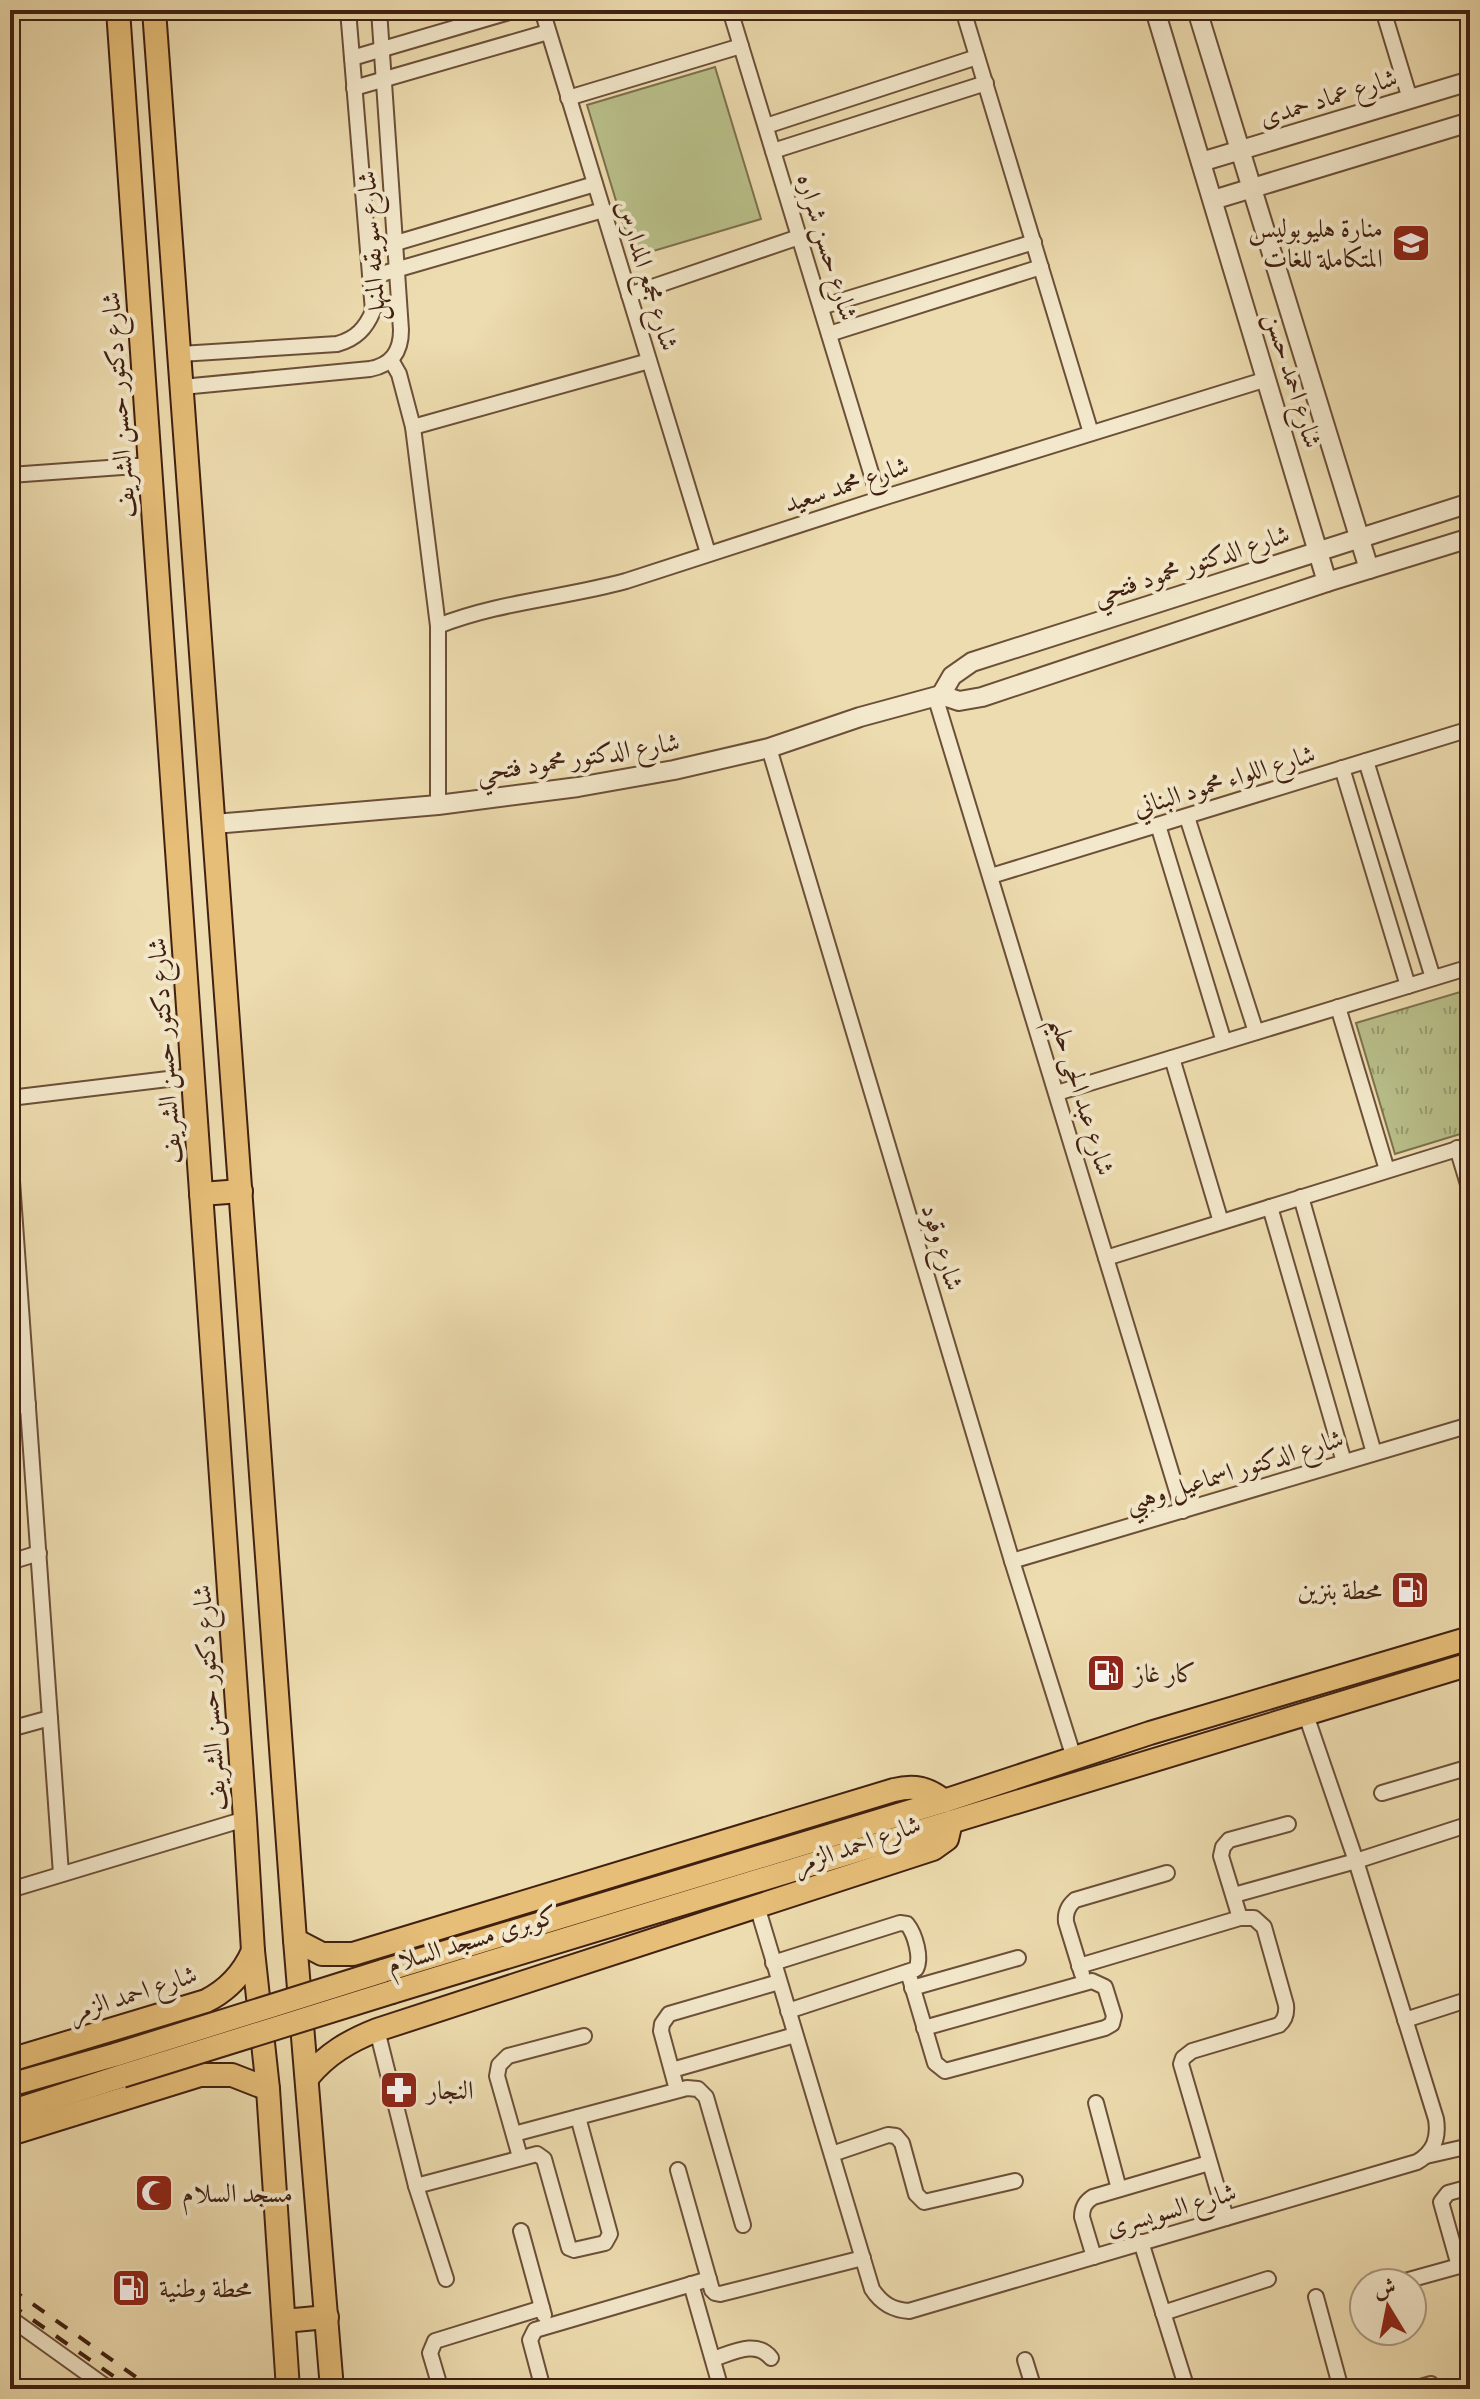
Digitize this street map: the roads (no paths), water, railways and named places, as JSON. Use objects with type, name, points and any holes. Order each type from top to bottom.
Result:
[{"type":"main road","name":"شارع دكتور حسن الشريف","points":[[118,10],[253,1951],[268,2089],[288,2389]]},
{"type":"main road","points":[[154,10],[295,1940],[332,2389]]},
{"type":"main road","points":[[186,967],[224,964]]},
{"type":"main road","points":[[201,1194],[241,1191]]},
{"type":"main road","name":"شارع احمد الزمر","points":[[948,1812],[1074,1758],[1459,1641],[1461,1628],[1470,1621]]},
{"type":"main road","points":[[1338,1705],[1470,1664]]},
{"type":"main road","name":"شارع احمد الزمر","points":[[948,1812],[1338,1705],[1348,1710],[1359,1710],[1470,1680]]},
{"type":"main road","name":"شارع احمد الزمر","points":[[295,1940],[332,1956],[353,1954],[907,1787],[921,1787],[933,1792],[948,1812],[947,1839],[933,1849],[377,2030],[330,2054],[308,2077]]},
{"type":"main road","name":"كوبرى مسجد السلام","points":[[10,2085],[383,1971],[948,1812]]},
{"type":"main road","name":"كوبرى مسجد السلام","points":[[10,2112],[948,1812]]},
{"type":"main road","points":[[369,1949],[358,1966],[354,1986],[358,2006],[377,2030]]},
{"type":"main road","name":"شارع احمد الزمر","points":[[10,2060],[217,1996],[242,1972],[253,1951]]},
{"type":"main road","points":[[195,2005],[213,2022],[218,2038],[216,2055],[200,2075]]},
{"type":"main road","points":[[10,2134],[200,2075],[232,2075],[268,2089]]},
{"type":"main road","points":[[284,2321],[327,2317]]},
{"type":"street","name":"شارع سويقه المنهل","points":[[180,354],[345,342],[359,333],[373,311],[348,10]]},
{"type":"street","name":"شارع سويقه المنهل","points":[[379,10],[401,337],[391,360]]},
{"type":"street","points":[[352,58],[516,10]]},
{"type":"street","name":"شارع مجمع المدارس","points":[[542,10],[708,553]]},
{"type":"street","name":"شارع حسن شراره","points":[[730,10],[879,499]]},
{"type":"street","points":[[963,10],[1091,433]]},
{"type":"street","name":"شارع احمد حسن","points":[[1155,10],[1327,582]]},
{"type":"street","name":"شارع احمد حسن","points":[[1197,10],[1369,569]]},
{"type":"street","points":[[1383,10],[1410,99]]},
{"type":"street","points":[[354,88],[548,32]]},
{"type":"street","points":[[568,98],[741,46]]},
{"type":"street","points":[[766,126],[977,57]]},
{"type":"street","name":"شارع عماد حمدى","points":[[1201,162],[1470,81]]},
{"type":"street","points":[[773,151],[986,83]]},
{"type":"street","points":[[1213,200],[1470,122]]},
{"type":"street","points":[[369,251],[595,184]]},
{"type":"street","points":[[371,277],[603,210]]},
{"type":"street","points":[[629,295],[799,237]]},
{"type":"street","points":[[821,307],[1034,242]]},
{"type":"street","points":[[829,334],[1041,267]]},
{"type":"street","points":[[182,387],[370,369],[391,360],[399,374],[413,427],[438,626],[438,805]]},
{"type":"street","points":[[413,427],[649,361]]},
{"type":"street","name":"شارع محمد سعيد","points":[[438,626],[476,612],[587,591],[1267,379]]},
{"type":"street","points":[[10,475],[150,465]]},
{"type":"street","name":"شارع الدكتور محمود فتحي","points":[[938,695],[952,676],[972,662],[1470,503]]},
{"type":"street","name":"شارع الدكتور محمود فتحي","points":[[214,824],[438,805],[626,779],[769,748],[938,695],[959,701],[982,697],[1327,582],[1470,538]]},
{"type":"street","name":"شارع عبد الحى حليم","points":[[938,695],[1183,1511]]},
{"type":"street","name":"شارع اللواء محمود البناني","points":[[991,876],[1470,729]]},
{"type":"street","name":"شارع وقود","points":[[769,748],[1012,1561],[1074,1758]]},
{"type":"street","points":[[1366,761],[1433,978]]},
{"type":"street","points":[[1342,768],[1408,986]]},
{"type":"street","points":[[1187,817],[1256,1032]]},
{"type":"street","points":[[1158,825],[1224,1042]]},
{"type":"street","points":[[1057,1093],[1470,967]]},
{"type":"street","points":[[1338,1007],[1387,1170]]},
{"type":"street","points":[[1172,1058],[1221,1222]]},
{"type":"street","points":[[10,1098],[193,1076]]},
{"type":"street","points":[[1106,1258],[1464,1146],[1470,1191]]},
{"type":"street","points":[[10,1153],[61,1874]]},
{"type":"street","points":[[1301,1197],[1374,1453]]},
{"type":"street","points":[[1270,1207],[1344,1462]]},
{"type":"street","points":[[10,1409],[28,1404]]},
{"type":"street","name":"شارع الدكتور اسماعيل وهبي","points":[[1012,1561],[1470,1425]]},
{"type":"street","points":[[10,1562],[39,1553]]},
{"type":"street","points":[[1306,1715],[1356,1861],[1438,2129],[1437,2139],[1426,2156]]},
{"type":"street","points":[[10,1729],[50,1718]]},
{"type":"street","points":[[1382,1793],[1470,1767]]},
{"type":"street","points":[[10,1890],[245,1819]]},
{"type":"street","points":[[1240,1918],[1221,1856],[1225,1843],[1288,1824]]},
{"type":"street","points":[[1234,1895],[1356,1861],[1470,1824]]},
{"type":"street","points":[[1085,1983],[1066,1922],[1070,1904],[1167,1873]]},
{"type":"street","name":"شارع السويسرى","points":[[757,1906],[863,2258],[877,2296],[891,2307],[909,2311],[1417,2162],[1426,2156],[1470,2146]]},
{"type":"street","points":[[1079,1966],[1240,1918],[1254,1918],[1264,1927],[1287,2011],[1283,2022],[1192,2051],[1183,2058],[1182,2070],[1226,2218]]},
{"type":"street","points":[[773,1963],[904,1922],[910,1926],[919,1961],[916,1969],[788,2011]]},
{"type":"street","points":[[912,1988],[1018,1958]]},
{"type":"street","points":[[908,1972],[912,1988],[924,2028],[935,2063],[949,2071],[1109,2027],[1114,2016],[1105,1987],[1097,1982],[924,2028]]},
{"type":"street","points":[[677,2090],[661,2031],[664,2019],[669,2014],[779,1982]]},
{"type":"street","points":[[1405,2020],[1470,1999]]},
{"type":"street","points":[[377,2030],[416,2186],[446,2279]]},
{"type":"street","points":[[672,2070],[795,2035]]},
{"type":"street","points":[[520,2157],[497,2076],[499,2065],[508,2056],[584,2036]]},
{"type":"street","points":[[514,2134],[677,2090],[698,2089],[706,2097],[743,2225]]},
{"type":"street","points":[[1096,2103],[1119,2189]]},
{"type":"street","points":[[416,2186],[537,2154],[544,2159],[569,2248],[576,2250],[607,2241],[610,2234],[578,2117]]},
{"type":"street","points":[[832,2154],[888,2135],[896,2136],[902,2143],[916,2194],[924,2202],[1015,2181]]},
{"type":"street","points":[[1094,2257],[1082,2217],[1084,2205],[1093,2197],[1209,2163]]},
{"type":"street","points":[[678,2170],[713,2292],[720,2294],[863,2258]]},
{"type":"street","points":[[1428,2274],[1464,2264],[1441,2202],[1448,2193],[1470,2187]]},
{"type":"street","points":[[521,2231],[547,2325]]},
{"type":"street","points":[[1141,2242],[1187,2389]]},
{"type":"street","points":[[543,2389],[531,2336],[535,2330],[709,2279]]},
{"type":"street","points":[[1163,2313],[1268,2279]]},
{"type":"street","points":[[691,2284],[721,2389]]},
{"type":"street","points":[[1316,2297],[1341,2389]]},
{"type":"street","points":[[438,2380],[430,2353],[435,2341],[542,2308]]},
{"type":"street","points":[[10,2318],[109,2389]]},
{"type":"street","points":[[713,2359],[751,2347],[762,2349],[771,2358]]},
{"type":"street","points":[[1025,2360],[1034,2389]]},
{"type":"street","points":[[1414,2389],[1431,2384]]},
{"type":"railway","points":[[10,2288],[153,2389]]},
{"type":"railway","points":[[10,2304],[132,2389]]},
{"type":"place","name":"منارة هليوبوليس المتكاملة للغات","points":[[1411,243]]},
{"type":"place","name":"محطة بنزين","points":[[1410,1590]]},
{"type":"place","name":"كار غاز","points":[[1106,1673]]},
{"type":"place","name":"النجار","points":[[399,2090]]},
{"type":"place","name":"مسجد السلام","points":[[154,2193]]},
{"type":"place","name":"محطة وطنية","points":[[131,2288]]}]
